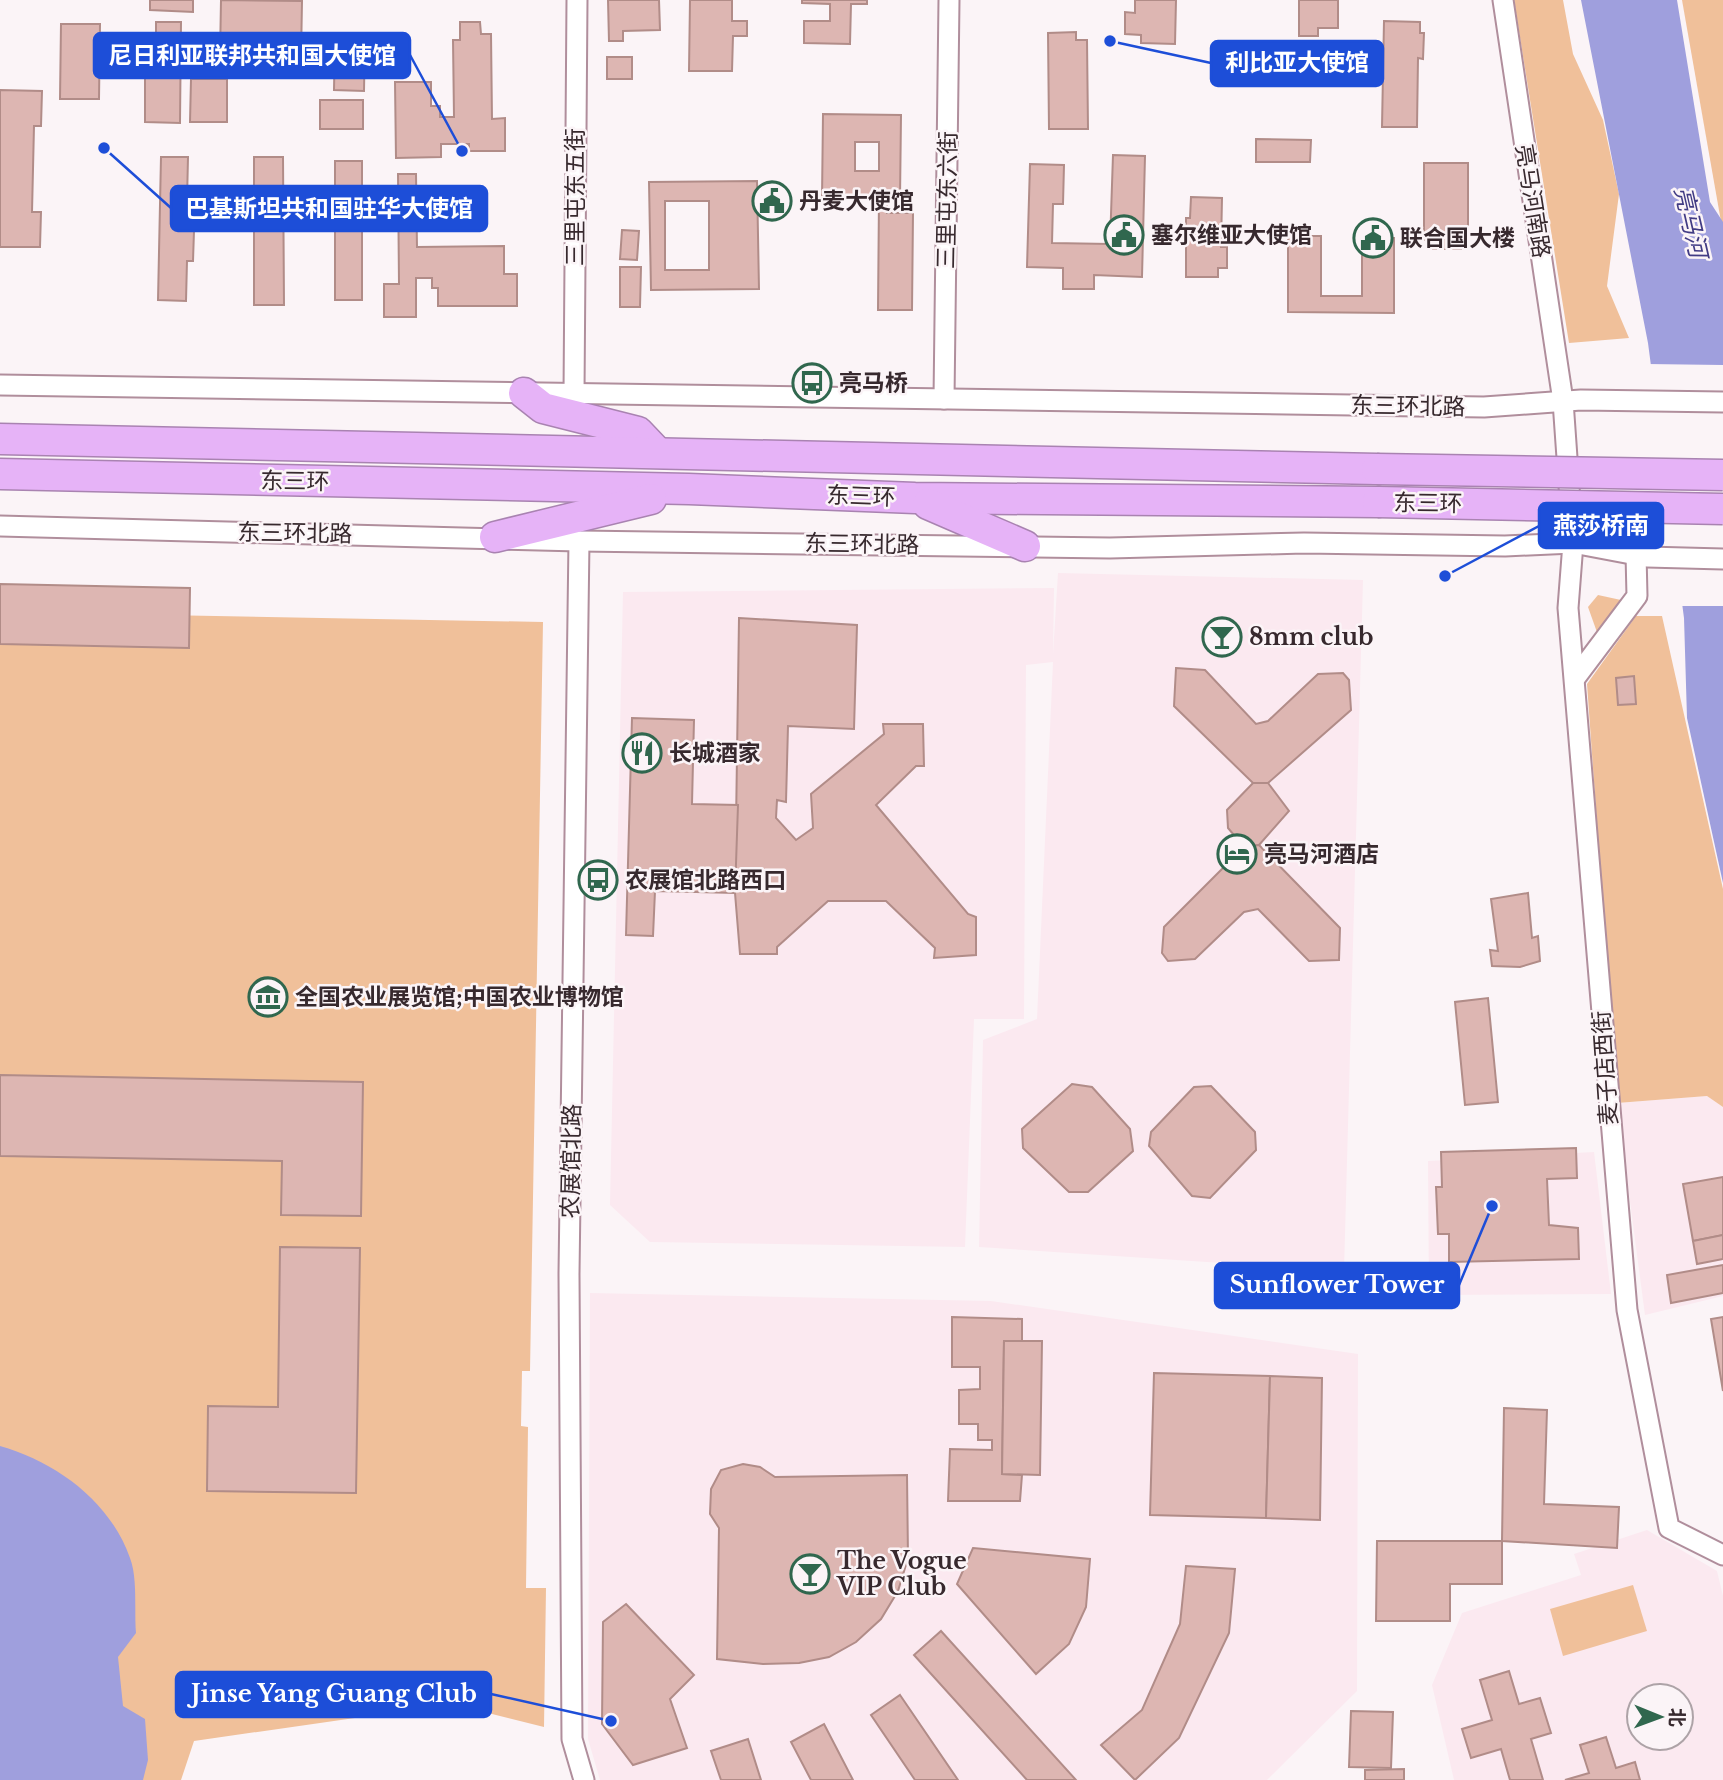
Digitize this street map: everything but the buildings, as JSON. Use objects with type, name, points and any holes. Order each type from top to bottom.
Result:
[{"type":"highway","points":[[524,393],[543,408],[638,432],[657,452]]},
{"type":"highway","name":"东三环","points":[[0,439],[1723,475]]},
{"type":"highway","name":"东三环","points":[[0,474],[689,489],[915,498],[1378,502],[1723,509]]},
{"type":"highway","points":[[495,537],[689,489]]},
{"type":"highway","points":[[915,498],[1024,546]]},
{"type":"street","name":"三里屯东五街","points":[[574,394],[577,0]]},
{"type":"street","name":"三里屯东六街","points":[[944,399],[949,0]]},
{"type":"street","name":"亮马河南路","points":[[1503,0],[1563,401],[1573,543]]},
{"type":"street","name":"东三环北路","points":[[0,385],[1484,407],[1623,399],[1723,402]]},
{"type":"street","name":"东三环北路","points":[[0,526],[579,541],[1110,548],[1304,543],[1505,547],[1573,543],[1642,556],[1723,559]]},
{"type":"street","name":"农展馆北路","points":[[579,541],[568,1397],[572,1739],[584,1780]]},
{"type":"street","name":"麦子店西街","points":[[1573,543],[1568,608],[1576,677],[1627,1310],[1669,1528],[1723,1555]]},
{"type":"street","points":[[1576,677],[1637,596],[1642,556]]},
{"type":"shaded area","points":[[1514,0],[1563,0],[1573,54],[1603,120],[1619,194],[1607,286],[1629,338],[1569,343]]},
{"type":"shaded area","points":[[1682,0],[1723,0],[1723,233]]},
{"type":"shaded area","points":[[1058,573],[1363,580],[1344,1271],[979,1247],[983,1040],[1037,1019],[1053,662],[1026,665],[1024,1019],[974,1019],[965,1247],[650,1242],[610,1205],[623,592],[1054,588],[1053,654]]},
{"type":"shaded area","points":[[1598,595],[1621,600],[1598,635],[1588,607]]},
{"type":"shaded area","name":"全国农业展览馆;中国农业博物馆","points":[[0,612],[543,622],[530,1371],[522,1371],[521,1426],[528,1427],[526,1588],[546,1588],[544,1727],[452,1704],[194,1741],[181,1780],[0,1780]]},
{"type":"shaded area","points":[[1636,616],[1662,616],[1723,889],[1723,1107],[1707,1096],[1617,1103],[1587,684]]},
{"type":"shaded area","points":[[1707,1096],[1723,1107],[1723,1296],[1645,1315],[1617,1103]]},
{"type":"shaded area","points":[[1594,1152],[1611,1294],[1429,1295],[1428,1161]]},
{"type":"shaded area","points":[[590,1293],[991,1301],[1358,1354],[1357,1691],[1267,1780],[600,1780],[588,1739]]},
{"type":"shaded area","points":[[1647,1530],[1717,1571],[1723,1596],[1723,1780],[1454,1780],[1432,1685],[1462,1613],[1581,1575],[1574,1554]]},
{"type":"shaded area","points":[[1633,1585],[1647,1631],[1563,1656],[1550,1609]]},
{"type":"water","name":"亮马河","points":[[1581,0],[1677,0],[1710,202],[1723,222],[1723,883],[1687,718],[1684,618],[1648,343]]},
{"type":"water","points":[[0,1446],[41,1462],[78,1487],[109,1519],[130,1558],[135,1585],[136,1633],[118,1657],[123,1706],[145,1719],[148,1760],[143,1780],[0,1780]]},
{"type":"pier","points":[[1647,364],[1723,365],[1723,606],[1679,606]]},
{"type":"place","name":"利比亚大使馆","points":[[1110,41]]},
{"type":"place","name":"巴基斯坦共和国驻华大使馆","points":[[104,148]]},
{"type":"place","name":"尼日利亚联邦共和国大使馆","points":[[462,151]]},
{"type":"place","name":"丹麦大使馆","points":[[772,201]]},
{"type":"place","name":"塞尔维亚大使馆","points":[[1124,235]]},
{"type":"place","name":"联合国大楼","points":[[1373,238]]},
{"type":"place","name":"亮马桥","points":[[812,383]]},
{"type":"place","name":"燕莎桥南","points":[[1445,576]]},
{"type":"place","name":"8mm club","points":[[1222,637]]},
{"type":"place","name":"长城酒家","points":[[642,753]]},
{"type":"place","name":"亮马河酒店","points":[[1237,854]]},
{"type":"place","name":"农展馆北路西口","points":[[598,880]]},
{"type":"place","name":"全国农业展览馆;中国农业博物馆","points":[[268,997]]},
{"type":"place","name":"Sunflower Tower","points":[[1492,1206]]},
{"type":"place","name":"The Vogue VIP Club","points":[[810,1574]]},
{"type":"place","name":"Jinse Yang Guang Club","points":[[611,1721]]}]
